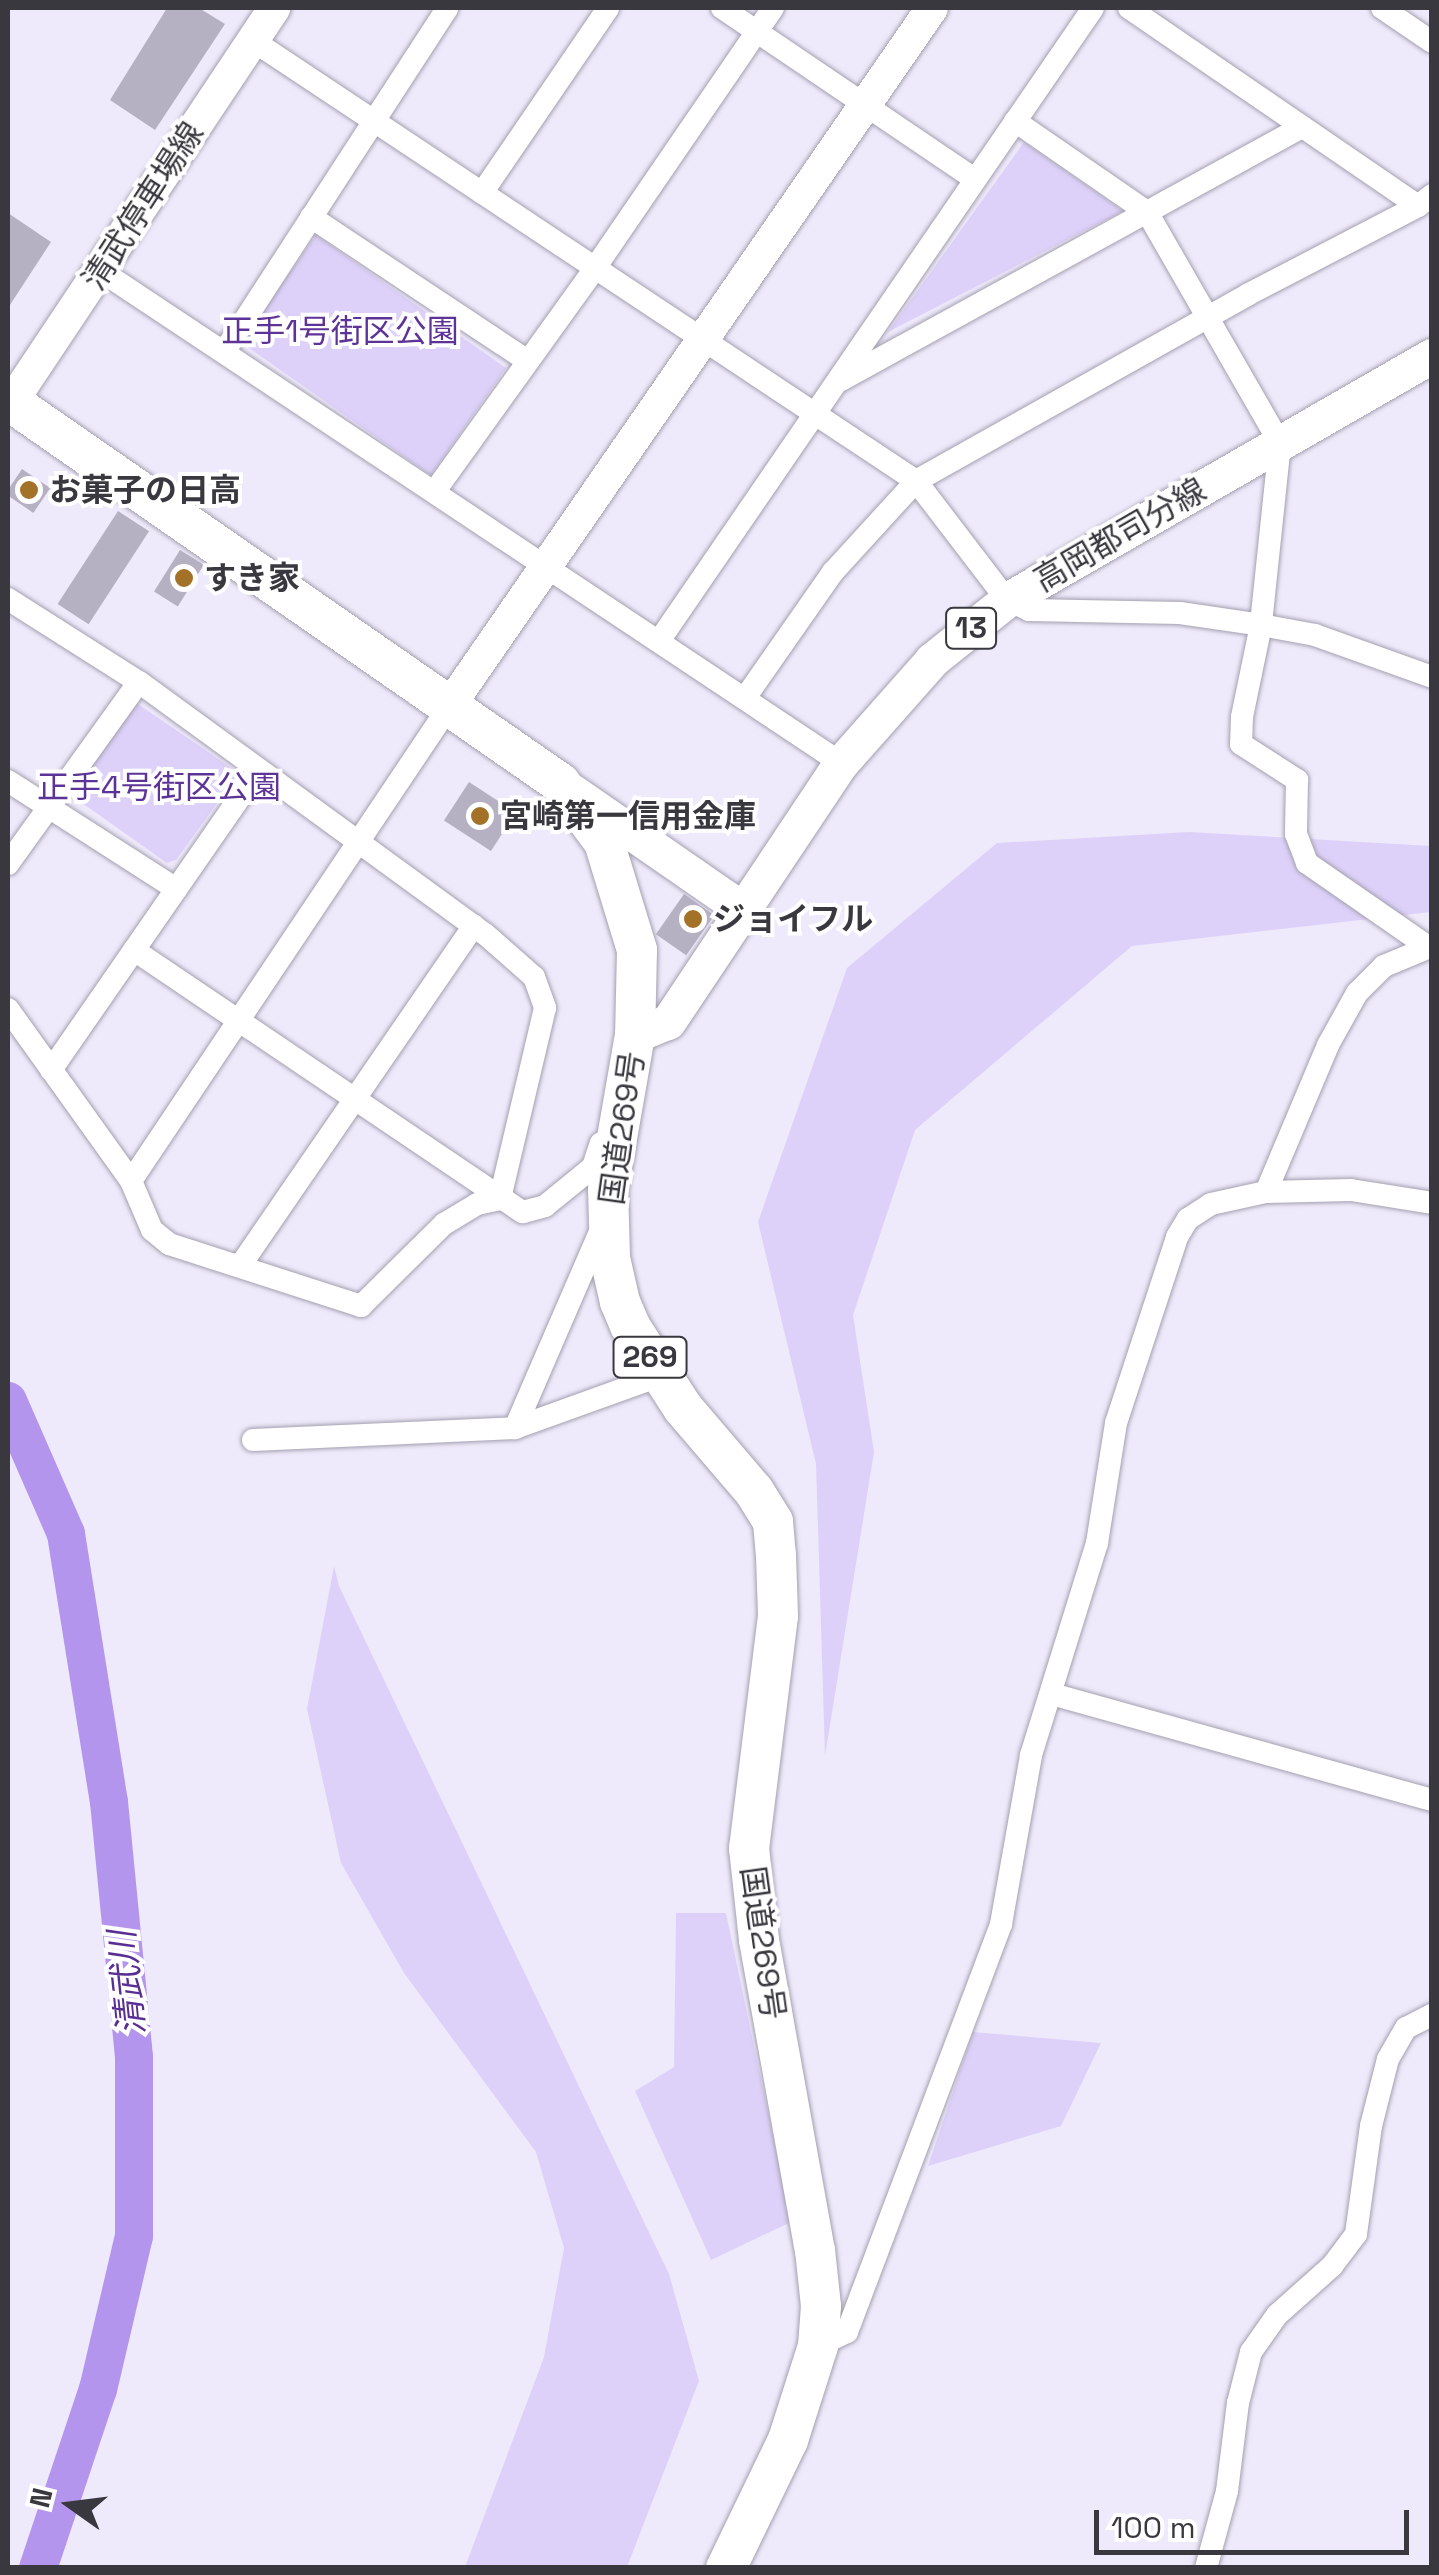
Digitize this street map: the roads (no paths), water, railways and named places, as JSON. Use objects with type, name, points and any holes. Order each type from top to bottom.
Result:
[{"type":"highway","name":"国道269号","points":[[9,404],[560,782],[604,842],[637,950],[635,1035],[608,1189],[610,1258],[620,1302],[630,1326],[693,1420],[754,1490],[772,1522],[778,1616],[749,1848],[759,1940],[815,2250],[821,2306],[818,2346],[788,2440],[726,2568]]},
{"type":"main road","name":"高岡都司分線","points":[[635,1035],[668,1022],[841,763],[932,660],[1008,600],[1432,356]]},
{"type":"main road","points":[[560,782],[745,910]]},
{"type":"street","name":"清武停車場線","points":[[9,404],[274,8]]},
{"type":"street","points":[[224,352],[447,8]]},
{"type":"street","points":[[482,193],[608,8]]},
{"type":"street","points":[[722,8],[975,179]]},
{"type":"street","points":[[435,491],[595,268],[773,8]]},
{"type":"street","points":[[131,1181],[450,705],[932,8]]},
{"type":"street","points":[[659,640],[1093,8]]},
{"type":"street","points":[[1129,8],[1302,127],[1425,201]]},
{"type":"street","points":[[1382,8],[1432,42]]},
{"type":"street","points":[[252,40],[916,481],[1008,600],[1029,610],[1180,613],[1261,625],[1315,635],[1432,676]]},
{"type":"street","points":[[1015,121],[1147,212],[1280,443],[1261,625],[1242,718],[1241,744],[1297,780],[1296,834],[1307,863],[1430,946]]},
{"type":"street","points":[[836,383],[1302,127]]},
{"type":"street","points":[[745,698],[833,572],[916,481],[1425,201]]},
{"type":"street","points":[[311,217],[528,362]]},
{"type":"street","points":[[101,270],[841,763]]},
{"type":"street","points":[[8,599],[139,682],[474,926],[534,977],[546,1008],[500,1199]]},
{"type":"street","points":[[8,864],[139,682]]},
{"type":"street","points":[[51,1070],[260,770]]},
{"type":"street","points":[[8,781],[176,889]]},
{"type":"street","points":[[240,1266],[474,926]]},
{"type":"street","points":[[1266,1192],[1328,1045],[1357,993],[1384,966],[1430,946]]},
{"type":"street","points":[[134,950],[524,1212],[545,1206],[593,1167],[635,1035]]},
{"type":"street","points":[[8,1010],[131,1181],[152,1230],[168,1244],[360,1306],[444,1224],[477,1204],[500,1199]]},
{"type":"street","points":[[818,2346],[847,2332],[1001,1924],[1031,1755],[1097,1543],[1128,1376],[1177,1237],[1188,1219],[1212,1204],[1266,1192],[1351,1190],[1432,1203]]},
{"type":"street","points":[[515,1428],[608,1212]]},
{"type":"street","points":[[253,1440],[515,1428],[662,1375]]},
{"type":"street","points":[[1052,1694],[1432,1800]]},
{"type":"street","points":[[1206,2568],[1227,2491],[1236,2416],[1251,2352],[1277,2315],[1322,2276],[1356,2234],[1371,2126],[1388,2059],[1406,2028],[1432,2015]]},
{"type":"waterway","name":"清武川","points":[[8,1401],[66,1534],[109,1802],[134,2057],[134,2236],[98,2389],[38,2568]]},
{"type":"place","name":"お菓子の日高","points":[[29,490]]},
{"type":"place","name":"すき家","points":[[184,578]]},
{"type":"place","name":"宮崎第一信用金庫","points":[[480,816]]},
{"type":"place","name":"ジョイフル","points":[[693,919]]},
{"type":"park label","name":"正手1号街区公園","points":[[340,331]]},
{"type":"park label","name":"正手4号街区公園","points":[[159,787]]}]
